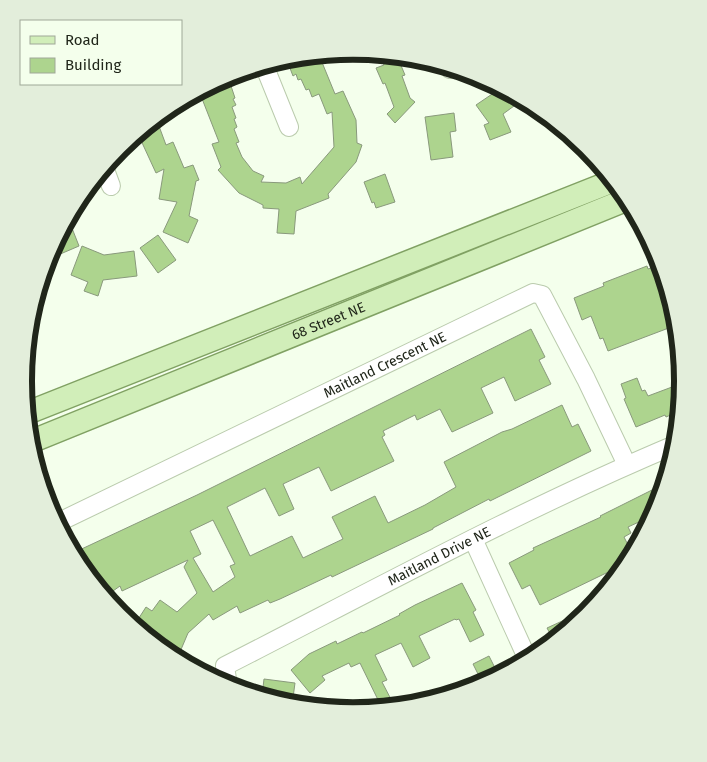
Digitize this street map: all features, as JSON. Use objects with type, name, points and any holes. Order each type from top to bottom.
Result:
[{"type":"main road","name":"68 Street NE","points":[[34,410],[606,183]]},
{"type":"main road","name":"68 Street NE","points":[[38,439],[620,202]]},
{"type":"street","points":[[267,72],[289,127]]},
{"type":"street","points":[[107,175],[111,186]]},
{"type":"street","name":"Maitland Crescent NE","points":[[64,519],[533,293],[542,296],[586,379],[627,465]]},
{"type":"street","name":"Maitland Drive NE","points":[[226,676],[225,666],[473,539],[627,465],[667,448]]},
{"type":"street","points":[[473,539],[525,653]]},
{"type":"building","points":[[322,62],[335,94],[343,91],[356,120],[357,143],[362,145],[356,162],[328,194],[329,198],[296,211],[294,234],[277,233],[279,209],[263,208],[263,205],[239,193],[218,170],[221,167],[212,144],[219,142],[202,98],[225,87],[231,86],[236,105],[232,107],[237,127],[234,129],[239,142],[236,143],[242,157],[253,171],[264,176],[261,182],[286,183],[300,177],[302,184],[334,147],[332,112],[327,114],[319,94],[312,97],[309,89],[306,90],[301,79],[298,80],[296,74],[293,76],[289,66]]},
{"type":"building","points":[[383,62],[400,64],[405,75],[402,76],[410,98],[415,102],[395,123],[387,114],[394,107],[385,83],[383,84],[376,68],[384,65]]},
{"type":"building","points":[[494,93],[511,101],[514,106],[503,114],[511,132],[490,140],[484,125],[489,123],[476,105]]},
{"type":"building","points":[[454,113],[456,131],[450,132],[453,157],[431,160],[425,117]]},
{"type":"building","points":[[159,125],[166,145],[173,142],[184,168],[193,165],[199,180],[196,181],[189,216],[198,220],[188,243],[163,232],[177,202],[159,199],[164,169],[156,173],[141,141]]},
{"type":"building","points":[[385,174],[395,202],[376,208],[374,202],[372,203],[364,182]]},
{"type":"building","points":[[72,228],[79,246],[59,255]]},
{"type":"building","points":[[158,235],[176,260],[158,273],[140,248]]},
{"type":"building","points":[[82,246],[104,255],[134,251],[137,276],[103,280],[98,296],[84,291],[88,282],[71,275]]},
{"type":"building","points":[[647,266],[648,269],[653,267],[665,305],[670,328],[608,351],[603,338],[600,339],[591,316],[582,320],[574,298],[604,286],[603,283]]},
{"type":"building","points":[[531,329],[545,357],[539,360],[551,384],[515,401],[504,377],[481,388],[493,413],[452,432],[440,409],[417,420],[415,415],[383,431],[385,435],[382,437],[394,461],[331,491],[319,467],[283,484],[294,509],[279,516],[265,488],[227,507],[250,556],[292,536],[303,558],[343,539],[332,517],[375,496],[388,523],[456,487],[444,462],[502,432],[562,405],[572,427],[578,424],[591,451],[332,577],[331,575],[280,599],[270,603],[268,600],[240,613],[237,606],[213,620],[209,614],[188,633],[180,651],[158,636],[138,619],[146,607],[152,611],[160,600],[177,612],[197,593],[184,567],[188,560],[122,591],[120,586],[111,592],[81,549],[197,495]],"holes":[[[213,520],[235,564],[230,566],[235,577],[213,592],[193,558],[201,554],[190,531]]]},
{"type":"building","points":[[637,378],[642,391],[645,390],[648,396],[674,386],[673,414],[666,417],[665,415],[636,427],[624,399],[626,398],[621,384]]},
{"type":"building","points":[[656,488],[642,520],[628,527],[631,533],[624,537],[628,546],[612,570],[540,605],[530,585],[522,589],[509,563],[534,550],[533,548]]},
{"type":"building","points":[[462,583],[476,610],[473,612],[484,635],[470,642],[459,619],[455,619],[419,636],[430,658],[413,667],[401,643],[375,655],[387,680],[382,682],[391,699],[378,701],[360,663],[351,667],[349,663],[322,676],[325,680],[310,693],[291,670],[309,654],[336,641],[337,644],[363,633],[400,615],[415,605]]},
{"type":"building","points":[[570,618],[551,635],[547,628]]},
{"type":"building","points":[[489,656],[495,669],[479,676],[473,664]]},
{"type":"building","points":[[264,679],[295,683],[293,696],[263,689]]}]
